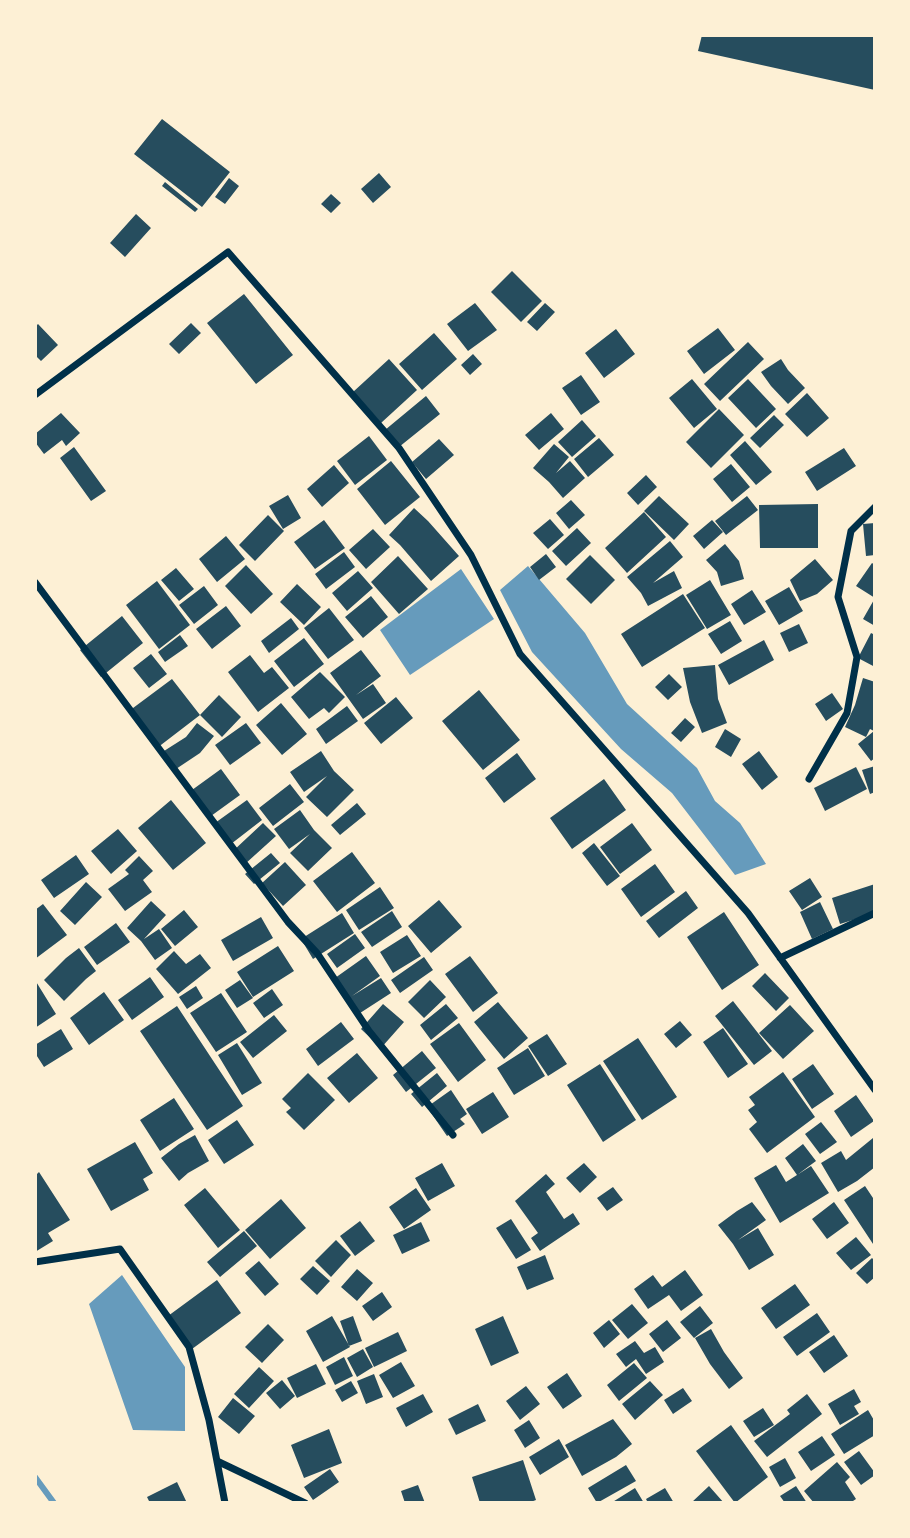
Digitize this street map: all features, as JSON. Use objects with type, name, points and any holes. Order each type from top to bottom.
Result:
[{"type":"street","points":[[35,395],[228,252],[400,448],[471,555],[520,654],[748,913],[875,1090]]},
{"type":"street","points":[[809,779],[847,713],[857,657],[838,597],[851,531],[875,507]]},
{"type":"street","points":[[35,582],[288,922],[317,953],[369,1031],[453,1135]]},
{"type":"street","points":[[780,958],[875,913]]},
{"type":"street","points":[[35,1262],[120,1249],[189,1347],[209,1420],[225,1503]]},
{"type":"street","points":[[217,1461],[305,1503]]},
{"type":"water","points":[[528,566],[585,633],[627,704],[697,768],[715,801],[740,823],[766,864],[735,875],[672,793],[621,749],[532,652],[500,590]]},
{"type":"water","points":[[461,569],[494,619],[410,675],[380,630]]},
{"type":"water","points":[[122,1275],[185,1367],[185,1431],[133,1430],[89,1304]]},
{"type":"building","points":[[702,35],[875,35],[875,90],[698,51]]},
{"type":"building","points":[[162,119],[230,172],[202,207],[134,154]]},
{"type":"building","points":[[379,173],[391,187],[373,203],[361,189]]},
{"type":"building","points":[[229,178],[239,186],[225,204],[215,197]]},
{"type":"building","points":[[165,182],[198,209],[195,212],[162,186]]},
{"type":"building","points":[[331,194],[341,203],[331,213],[321,204]]},
{"type":"building","points":[[136,214],[151,228],[125,257],[110,243]]},
{"type":"building","points":[[512,271],[542,301],[521,322],[491,292]]},
{"type":"building","points":[[244,294],[293,355],[256,384],[207,323]]},
{"type":"building","points":[[475,303],[497,330],[468,351],[447,324]]},
{"type":"building","points":[[545,303],[555,312],[537,331],[527,322]]},
{"type":"building","points":[[191,323],[201,333],[179,354],[169,344]]},
{"type":"building","points":[[38,324],[58,345],[41,361],[35,355],[35,327]]},
{"type":"building","points":[[718,328],[735,350],[704,374],[687,351]]},
{"type":"building","points":[[616,329],[635,354],[604,378],[585,353]]},
{"type":"building","points":[[434,333],[457,359],[422,390],[399,364]]},
{"type":"building","points":[[748,342],[764,359],[720,401],[704,384]]},
{"type":"building","points":[[473,354],[482,364],[470,375],[461,365]]},
{"type":"building","points":[[389,359],[417,390],[381,423],[353,392]]},
{"type":"building","points":[[781,359],[805,388],[788,404],[761,372]]},
{"type":"building","points":[[581,375],[600,402],[581,415],[562,388]]},
{"type":"building","points":[[692,379],[717,409],[694,428],[669,398]]},
{"type":"building","points":[[748,379],[776,409],[756,428],[728,398]]},
{"type":"building","points":[[807,393],[829,418],[807,437],[785,414]]},
{"type":"building","points":[[426,396],[440,414],[399,447],[385,430]]},
{"type":"building","points":[[719,409],[744,435],[711,468],[686,442]]},
{"type":"building","points":[[61,413],[80,433],[66,446],[62,440],[44,454],[35,442],[35,434]]},
{"type":"building","points":[[551,413],[564,429],[539,450],[525,435]]},
{"type":"building","points":[[774,415],[784,425],[760,448],[750,438]]},
{"type":"building","points":[[582,420],[596,436],[572,457],[558,442]]},
{"type":"building","points":[[369,436],[387,460],[355,485],[337,461]]},
{"type":"building","points":[[599,438],[614,455],[588,477],[574,459]]},
{"type":"building","points":[[439,439],[454,455],[426,479],[412,462]]},
{"type":"building","points":[[745,441],[772,472],[756,485],[730,455]]},
{"type":"building","points":[[554,444],[569,457],[556,473],[570,461],[585,478],[563,498],[533,468]]},
{"type":"building","points":[[74,447],[106,491],[91,501],[60,458]]},
{"type":"building","points":[[844,448],[856,466],[817,491],[805,472]]},
{"type":"building","points":[[391,461],[420,497],[385,525],[357,489]]},
{"type":"building","points":[[731,464],[750,487],[732,502],[713,479]]},
{"type":"building","points":[[334,465],[349,483],[322,507],[307,489]]},
{"type":"building","points":[[646,475],[657,487],[638,505],[627,493]]},
{"type":"building","points":[[288,495],[301,518],[283,529],[269,506]]},
{"type":"building","points":[[659,496],[689,524],[674,540],[644,511]]},
{"type":"building","points":[[747,496],[758,510],[726,535],[715,521]]},
{"type":"building","points":[[571,500],[585,515],[569,529],[556,513]]},
{"type":"building","points":[[818,504],[818,548],[760,548],[759,505]]},
{"type":"building","points":[[414,508],[459,556],[431,581],[389,535]]},
{"type":"building","points":[[644,512],[666,537],[627,573],[605,548]]},
{"type":"building","points":[[268,515],[284,531],[255,561],[239,545]]},
{"type":"building","points":[[550,519],[564,535],[548,549],[533,533]]},
{"type":"building","points":[[324,520],[345,548],[315,569],[294,542]]},
{"type":"building","points":[[712,520],[723,532],[704,549],[693,536]]},
{"type":"building","points":[[875,523],[875,555],[866,556],[863,524]]},
{"type":"building","points":[[577,528],[591,543],[566,566],[552,551]]},
{"type":"building","points":[[373,529],[390,547],[366,569],[349,550]]},
{"type":"building","points":[[226,536],[245,559],[217,582],[199,559]]},
{"type":"building","points":[[670,541],[683,557],[653,583],[674,571],[682,588],[648,606],[627,577]]},
{"type":"building","points":[[725,544],[739,561],[744,579],[721,586],[717,572],[706,560]]},
{"type":"building","points":[[344,552],[355,567],[326,589],[315,574]]},
{"type":"building","points":[[546,554],[556,567],[539,580],[530,567]]},
{"type":"building","points":[[590,555],[615,580],[591,604],[566,579]]},
{"type":"building","points":[[398,556],[428,589],[399,614],[371,582]]},
{"type":"building","points":[[815,559],[833,580],[817,594],[800,601],[790,580]]},
{"type":"building","points":[[872,563],[875,565],[875,598],[856,586]]},
{"type":"building","points":[[246,565],[273,594],[251,614],[225,586]]},
{"type":"building","points":[[176,568],[194,589],[179,601],[161,580]]},
{"type":"building","points":[[358,571],[373,588],[347,611],[332,593]]},
{"type":"building","points":[[710,580],[731,615],[707,629],[686,595]]},
{"type":"building","points":[[157,581],[190,625],[159,649],[126,605]]},
{"type":"building","points":[[297,584],[321,607],[304,625],[280,602]]},
{"type":"building","points":[[204,586],[218,605],[194,624],[179,605]]},
{"type":"building","points":[[789,587],[803,611],[779,625],[765,601]]},
{"type":"building","points":[[752,590],[766,612],[744,625],[731,604]]},
{"type":"building","points":[[683,594],[705,628],[642,667],[621,634]]},
{"type":"building","points":[[371,596],[388,617],[363,638],[345,617]]},
{"type":"building","points":[[875,598],[875,626],[863,619]]},
{"type":"building","points":[[226,606],[241,626],[212,649],[196,629]]},
{"type":"building","points":[[329,608],[354,640],[328,659],[304,628]]},
{"type":"building","points":[[122,616],[143,643],[101,677],[80,650]]},
{"type":"building","points":[[291,618],[299,629],[269,653],[261,641]]},
{"type":"building","points":[[730,621],[742,641],[721,654],[708,634]]},
{"type":"building","points":[[799,624],[808,643],[789,652],[780,633]]},
{"type":"building","points":[[871,633],[875,635],[875,667],[858,658]]},
{"type":"building","points":[[180,635],[188,646],[165,662],[158,652]]},
{"type":"building","points":[[304,638],[324,664],[294,687],[274,661]]},
{"type":"building","points":[[764,640],[774,660],[729,685],[718,665]]},
{"type":"building","points":[[361,650],[381,676],[356,695],[373,684],[386,703],[363,719],[330,673]]},
{"type":"building","points":[[151,654],[167,674],[149,688],[133,668]]},
{"type":"building","points":[[250,655],[264,673],[272,667],[289,688],[258,712],[228,672]]},
{"type":"building","points":[[715,665],[718,699],[727,723],[702,733],[690,702],[683,668]]},
{"type":"building","points":[[320,672],[345,697],[329,713],[324,708],[309,719],[291,697]]},
{"type":"building","points":[[669,674],[682,687],[668,700],[655,687]]},
{"type":"building","points":[[863,678],[875,682],[875,758],[871,761],[858,744],[874,731],[870,729],[866,737],[845,727]]},
{"type":"building","points":[[172,679],[200,715],[157,748],[129,711]]},
{"type":"building","points":[[479,690],[520,740],[483,770],[442,721]]},
{"type":"building","points":[[832,693],[843,709],[826,721],[815,704]]},
{"type":"building","points":[[219,695],[241,717],[222,737],[200,715]]},
{"type":"building","points":[[396,697],[413,718],[381,744],[364,723]]},
{"type":"building","points":[[281,703],[307,734],[282,755],[256,725]]},
{"type":"building","points":[[347,706],[358,721],[326,744],[316,729]]},
{"type":"building","points":[[685,718],[695,727],[681,742],[671,733]]},
{"type":"building","points":[[197,723],[214,736],[200,753],[176,769],[164,751],[186,737]]},
{"type":"building","points":[[246,723],[261,743],[230,765],[215,745]]},
{"type":"building","points":[[725,729],[741,739],[731,757],[715,747]]},
{"type":"building","points":[[321,751],[334,771],[354,790],[327,817],[306,797],[327,776],[304,792],[290,772]]},
{"type":"building","points":[[759,751],[778,777],[762,790],[742,764]]},
{"type":"building","points":[[517,753],[536,779],[504,803],[485,778]]},
{"type":"building","points":[[875,766],[875,792],[870,794],[862,770]]},
{"type":"building","points":[[856,767],[867,789],[825,811],[814,788]]},
{"type":"building","points":[[221,769],[240,795],[211,816],[192,790]]},
{"type":"building","points":[[604,779],[626,810],[572,849],[550,818]]},
{"type":"building","points":[[290,784],[304,802],[273,826],[259,808]]},
{"type":"building","points":[[171,800],[206,843],[173,870],[138,828]]},
{"type":"building","points":[[247,800],[262,820],[231,844],[215,823]]},
{"type":"building","points":[[357,803],[366,814],[340,835],[331,825]]},
{"type":"building","points":[[300,810],[314,830],[332,848],[308,871],[290,853],[310,834],[289,849],[274,829]]},
{"type":"building","points":[[263,823],[276,836],[245,864],[233,851]]},
{"type":"building","points":[[632,823],[652,850],[620,874],[600,847]]},
{"type":"building","points":[[118,829],[137,851],[111,874],[91,851]]},
{"type":"building","points":[[594,843],[620,876],[607,886],[582,853]]},
{"type":"building","points":[[352,852],[375,883],[337,912],[313,881]]},
{"type":"building","points":[[271,853],[280,863],[254,884],[245,874]]},
{"type":"building","points":[[76,855],[89,874],[54,898],[41,880]]},
{"type":"building","points":[[139,856],[153,871],[143,880],[152,892],[125,911],[108,889],[129,874],[125,870]]},
{"type":"building","points":[[285,862],[306,885],[283,906],[262,883]]},
{"type":"building","points":[[655,864],[675,892],[641,917],[621,889]]},
{"type":"building","points":[[810,878],[822,897],[802,910],[789,891]]},
{"type":"building","points":[[86,882],[102,897],[75,925],[60,911]]},
{"type":"building","points":[[875,884],[875,913],[840,924],[832,898]]},
{"type":"building","points":[[380,887],[394,908],[359,930],[346,910]]},
{"type":"building","points":[[686,891],[698,908],[659,938],[646,921]]},
{"type":"building","points":[[439,900],[462,927],[431,953],[408,926]]},
{"type":"building","points":[[151,901],[166,915],[144,939],[159,929],[172,948],[155,960],[127,928]]},
{"type":"building","points":[[820,902],[833,929],[812,939],[800,912]]},
{"type":"building","points":[[43,904],[67,935],[35,959],[35,910]]},
{"type":"building","points":[[184,910],[198,927],[175,946],[161,929]]},
{"type":"building","points":[[392,911],[402,927],[372,947],[361,932]]},
{"type":"building","points":[[724,912],[759,965],[722,990],[687,937]]},
{"type":"building","points":[[342,913],[354,933],[313,959],[301,939]]},
{"type":"building","points":[[261,917],[273,938],[233,961],[221,940]]},
{"type":"building","points":[[116,923],[130,942],[97,965],[84,947]]},
{"type":"building","points":[[355,934],[365,948],[337,968],[327,954]]},
{"type":"building","points":[[407,935],[421,956],[393,973],[380,952]]},
{"type":"building","points":[[278,946],[294,971],[253,997],[237,972]]},
{"type":"building","points":[[79,948],[96,971],[64,1001],[44,980]]},
{"type":"building","points":[[174,951],[186,964],[200,954],[211,968],[178,994],[156,969]]},
{"type":"building","points":[[366,956],[380,976],[352,996],[381,978],[391,993],[357,1015],[335,978]]},
{"type":"building","points":[[470,956],[498,993],[473,1012],[445,974]]},
{"type":"building","points":[[424,957],[433,970],[400,993],[391,980]]},
{"type":"building","points":[[765,973],[789,998],[776,1011],[752,986]]},
{"type":"building","points":[[150,977],[164,997],[132,1020],[118,1000]]},
{"type":"building","points":[[35,980],[56,1014],[35,1028]]},
{"type":"building","points":[[240,980],[253,998],[237,1008],[225,990]]},
{"type":"building","points":[[430,980],[446,997],[424,1018],[408,1002]]},
{"type":"building","points":[[196,986],[203,998],[187,1009],[179,997]]},
{"type":"building","points":[[272,989],[283,1005],[264,1018],[253,1003]]},
{"type":"building","points":[[104,992],[124,1020],[89,1045],[70,1018]]},
{"type":"building","points":[[221,993],[247,1032],[216,1052],[190,1013]]},
{"type":"building","points":[[733,1001],[772,1051],[754,1065],[715,1016]]},
{"type":"building","points":[[498,1002],[528,1038],[504,1059],[474,1022]]},
{"type":"building","points":[[383,1004],[404,1022],[381,1048],[361,1029]]},
{"type":"building","points":[[446,1004],[458,1018],[431,1040],[420,1025]]},
{"type":"building","points":[[790,1005],[814,1031],[783,1059],[759,1033]]},
{"type":"building","points":[[177,1006],[243,1106],[207,1130],[140,1031]]},
{"type":"building","points":[[274,1015],[287,1031],[253,1058],[240,1042]]},
{"type":"building","points":[[680,1021],[692,1035],[676,1048],[664,1034]]},
{"type":"building","points":[[341,1022],[354,1039],[318,1066],[306,1049]]},
{"type":"building","points":[[459,1023],[486,1060],[458,1082],[430,1044]]},
{"type":"building","points":[[723,1028],[748,1064],[728,1078],[703,1042]]},
{"type":"building","points":[[61,1029],[73,1049],[44,1067],[35,1053],[35,1045]]},
{"type":"building","points":[[547,1034],[567,1064],[548,1076],[528,1046]]},
{"type":"building","points":[[638,1038],[677,1097],[642,1120],[603,1061]]},
{"type":"building","points":[[237,1043],[262,1083],[242,1095],[218,1055]]},
{"type":"building","points":[[528,1048],[545,1076],[514,1095],[497,1068]]},
{"type":"building","points":[[422,1051],[436,1068],[406,1092],[393,1075]]},
{"type":"building","points":[[357,1053],[378,1078],[349,1103],[327,1078]]},
{"type":"building","points":[[600,1064],[636,1120],[603,1142],[567,1085]]},
{"type":"building","points":[[813,1064],[834,1094],[812,1109],[792,1079]]},
{"type":"building","points":[[783,1072],[815,1117],[767,1153],[749,1129],[757,1122],[748,1110],[755,1105],[749,1097]]},
{"type":"building","points":[[308,1073],[335,1100],[304,1130],[286,1112],[291,1108],[282,1099]]},
{"type":"building","points":[[437,1073],[447,1086],[422,1107],[411,1094]]},
{"type":"building","points":[[451,1090],[467,1114],[460,1119],[465,1124],[447,1136],[427,1107]]},
{"type":"building","points":[[493,1092],[509,1117],[482,1134],[466,1109]]},
{"type":"building","points":[[856,1095],[874,1121],[851,1137],[834,1111]]},
{"type":"building","points":[[174,1098],[194,1129],[160,1151],[140,1120]]},
{"type":"building","points":[[237,1120],[254,1145],[224,1164],[208,1140]]},
{"type":"building","points":[[821,1122],[837,1142],[820,1154],[805,1134]]},
{"type":"building","points":[[195,1135],[209,1161],[179,1181],[161,1158]]},
{"type":"building","points":[[873,1138],[875,1167],[838,1192],[821,1163],[841,1151],[846,1160]]},
{"type":"building","points":[[135,1142],[153,1173],[143,1179],[149,1190],[111,1211],[87,1169]]},
{"type":"building","points":[[803,1144],[816,1161],[797,1175],[785,1158]]},
{"type":"building","points":[[442,1163],[455,1186],[428,1201],[415,1178]]},
{"type":"building","points":[[584,1163],[597,1177],[580,1193],[566,1178]]},
{"type":"building","points":[[776,1165],[786,1182],[811,1166],[829,1193],[780,1223],[754,1178]]},
{"type":"building","points":[[39,1172],[70,1220],[48,1233],[53,1241],[35,1252],[35,1176]]},
{"type":"building","points":[[546,1174],[555,1184],[546,1192],[564,1219],[573,1213],[580,1224],[540,1251],[531,1238],[538,1233],[515,1201]]},
{"type":"building","points":[[865,1186],[875,1201],[875,1247],[844,1200]]},
{"type":"building","points":[[613,1187],[623,1200],[607,1211],[597,1198]]},
{"type":"building","points":[[205,1188],[240,1230],[218,1248],[184,1205]]},
{"type":"building","points":[[416,1188],[431,1210],[404,1229],[389,1207]]},
{"type":"building","points":[[281,1199],[306,1228],[270,1259],[245,1230]]},
{"type":"building","points":[[752,1202],[766,1220],[738,1240],[758,1228],[774,1255],[749,1270],[718,1225]]},
{"type":"building","points":[[834,1202],[849,1223],[827,1239],[812,1219]]},
{"type":"building","points":[[511,1219],[531,1250],[516,1259],[496,1228]]},
{"type":"building","points":[[360,1221],[375,1241],[355,1256],[340,1236]]},
{"type":"building","points":[[421,1222],[430,1241],[402,1254],[393,1235]]},
{"type":"building","points":[[244,1231],[257,1246],[220,1277],[207,1262]]},
{"type":"building","points":[[856,1237],[871,1255],[851,1270],[836,1253]]},
{"type":"building","points":[[336,1240],[351,1255],[331,1277],[315,1261]]},
{"type":"building","points":[[545,1255],[554,1279],[527,1290],[517,1267]]},
{"type":"building","points":[[872,1258],[875,1261],[875,1277],[867,1284],[856,1273]]},
{"type":"building","points":[[259,1261],[279,1284],[265,1296],[245,1273]]},
{"type":"building","points":[[313,1266],[330,1281],[317,1295],[300,1279]]},
{"type":"building","points":[[357,1269],[373,1283],[357,1301],[341,1287]]},
{"type":"building","points":[[685,1270],[703,1295],[681,1311],[669,1295],[648,1309],[634,1289],[653,1275],[662,1287]]},
{"type":"building","points":[[217,1280],[241,1313],[192,1349],[168,1316]]},
{"type":"building","points":[[795,1284],[810,1305],[776,1329],[761,1308]]},
{"type":"building","points":[[382,1292],[392,1307],[373,1321],[362,1306]]},
{"type":"building","points":[[632,1304],[648,1323],[628,1339],[612,1320]]},
{"type":"building","points":[[700,1306],[713,1323],[694,1338],[680,1322]]},
{"type":"building","points":[[817,1313],[830,1332],[797,1356],[783,1337]]},
{"type":"building","points":[[332,1316],[350,1347],[323,1362],[306,1331]]},
{"type":"building","points":[[353,1316],[362,1341],[349,1346],[340,1321]]},
{"type":"building","points":[[503,1316],[519,1353],[491,1366],[475,1329]]},
{"type":"building","points":[[609,1320],[620,1334],[604,1348],[593,1333]]},
{"type":"building","points":[[667,1320],[681,1338],[663,1352],[649,1334]]},
{"type":"building","points":[[268,1324],[284,1340],[262,1363],[245,1347]]},
{"type":"building","points":[[711,1329],[743,1378],[729,1389],[695,1338]]},
{"type":"building","points":[[398,1332],[407,1351],[374,1367],[365,1348]]},
{"type":"building","points":[[834,1335],[848,1356],[824,1373],[809,1352]]},
{"type":"building","points":[[635,1341],[644,1353],[655,1347],[664,1362],[646,1374],[636,1359],[626,1367],[616,1354]]},
{"type":"building","points":[[363,1349],[373,1367],[357,1377],[347,1358]]},
{"type":"building","points":[[344,1357],[353,1376],[335,1385],[326,1367]]},
{"type":"building","points":[[401,1362],[415,1386],[393,1398],[379,1375]]},
{"type":"building","points":[[634,1363],[647,1378],[619,1401],[607,1385]]},
{"type":"building","points":[[316,1364],[326,1384],[297,1398],[287,1378]]},
{"type":"building","points":[[259,1367],[274,1381],[249,1408],[234,1394]]},
{"type":"building","points":[[567,1373],[582,1396],[563,1409],[547,1387]]},
{"type":"building","points":[[374,1374],[383,1397],[366,1404],[357,1381]]},
{"type":"building","points":[[282,1380],[295,1396],[280,1409],[266,1393]]},
{"type":"building","points":[[351,1381],[358,1393],[342,1402],[335,1390]]},
{"type":"building","points":[[650,1381],[663,1395],[635,1420],[622,1404]]},
{"type":"building","points":[[526,1386],[540,1404],[520,1420],[506,1401]]},
{"type":"building","points":[[683,1388],[692,1401],[673,1414],[664,1400]]},
{"type":"building","points":[[854,1389],[861,1402],[854,1406],[859,1414],[840,1425],[828,1404]]},
{"type":"building","points":[[423,1394],[433,1412],[406,1427],[396,1408]]},
{"type":"building","points":[[807,1394],[822,1414],[767,1457],[754,1441],[790,1414],[787,1410]]},
{"type":"building","points":[[233,1398],[255,1416],[239,1434],[218,1417]]},
{"type":"building","points":[[478,1404],[486,1421],[456,1435],[448,1419]]},
{"type":"building","points":[[763,1408],[774,1425],[754,1437],[743,1421]]},
{"type":"building","points":[[868,1410],[875,1422],[875,1435],[844,1454],[831,1434]]},
{"type":"building","points":[[613,1419],[632,1444],[616,1457],[582,1476],[565,1445]]},
{"type":"building","points":[[529,1420],[540,1438],[525,1448],[514,1430]]},
{"type":"building","points":[[731,1425],[768,1477],[735,1503],[696,1451]]},
{"type":"building","points":[[329,1429],[342,1463],[304,1478],[291,1445]]},
{"type":"building","points":[[822,1436],[835,1455],[811,1471],[798,1452]]},
{"type":"building","points":[[559,1439],[569,1457],[540,1475],[529,1457]]},
{"type":"building","points":[[859,1451],[875,1473],[861,1485],[844,1462]]},
{"type":"building","points":[[785,1458],[796,1478],[780,1487],[769,1467]]},
{"type":"building","points":[[523,1460],[536,1500],[528,1503],[480,1503],[472,1477]]},
{"type":"building","points":[[837,1462],[850,1477],[845,1482],[856,1499],[850,1503],[814,1503],[804,1491]]},
{"type":"building","points":[[626,1465],[636,1481],[597,1503],[588,1488]]},
{"type":"building","points":[[330,1469],[339,1482],[313,1500],[304,1487]]},
{"type":"building","points":[[177,1482],[187,1503],[150,1503],[147,1497]]},
{"type":"building","points":[[418,1485],[425,1503],[405,1503],[401,1491]]},
{"type":"building","points":[[709,1486],[724,1503],[691,1503]]},
{"type":"building","points":[[796,1486],[807,1503],[785,1503],[780,1496]]},
{"type":"building","points":[[635,1488],[644,1503],[611,1503]]},
{"type":"building","points":[[665,1488],[674,1503],[648,1503],[646,1499]]},
{"type":"waterway","points":[[35,1477],[54,1503]]}]
